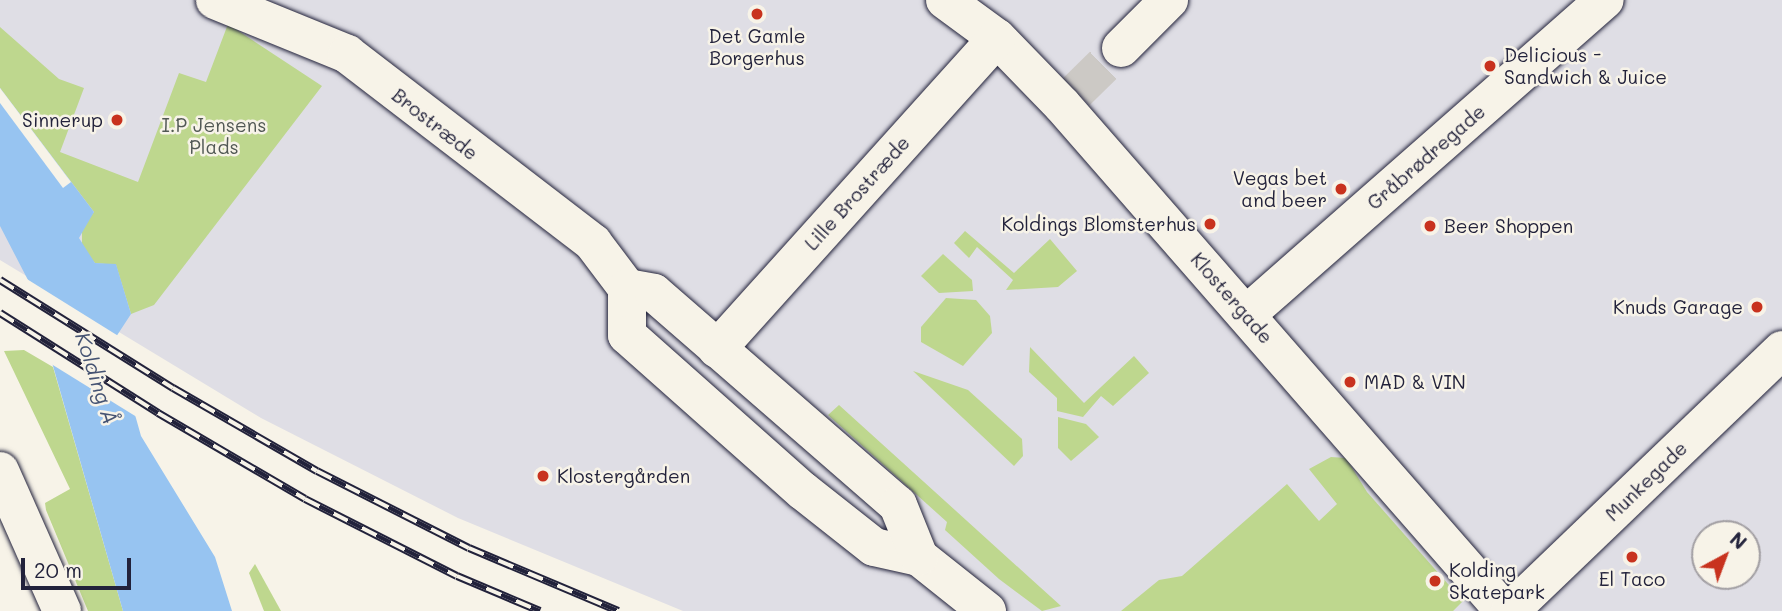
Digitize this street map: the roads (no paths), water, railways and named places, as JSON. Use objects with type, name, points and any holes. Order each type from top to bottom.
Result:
[{"type":"street","name":"Brostræde","points":[[215,0],[347,54],[593,243],[627,288]]},
{"type":"street","name":"Klostergade","points":[[945,0],[997,38],[1069,99],[1247,314],[1504,611]]},
{"type":"street","points":[[1121,48],[1169,0]]},
{"type":"street","name":"Gråbrødregade","points":[[1247,314],[1605,0]]},
{"type":"street","name":"Lille Brostræde","points":[[717,349],[997,38]]},
{"type":"street","points":[[919,557],[898,505],[654,293],[627,288],[627,335],[803,491],[874,547],[919,557],[987,611]]},
{"type":"street","name":"Munkegade","points":[[1510,611],[1782,350]]},
{"type":"street","points":[[0,471],[62,611]]},
{"type":"water","name":"Kolding Å","points":[[0,88],[94,212],[79,238],[95,263],[116,264],[131,314],[114,340],[141,436],[215,557],[232,611],[123,611],[29,282],[0,226]]},
{"type":"tunnel","points":[[1076,92],[1121,48]]},
{"type":"railway","points":[[0,280],[173,388],[317,471],[469,548],[618,611]]},
{"type":"railway","points":[[0,313],[158,413],[305,499],[457,576],[540,611]]},
{"type":"place","name":"Det Gamle Borgerhus","points":[[757,14]]},
{"type":"place","name":"Delicious - Sandwich & Juice","points":[[1490,66]]},
{"type":"place","name":"Sinnerup","points":[[117,120]]},
{"type":"place","name":"Vegas bet and beer","points":[[1341,189]]},
{"type":"place","name":"Koldings Blomsterhus","points":[[1210,224]]},
{"type":"place","name":"Beer Shoppen","points":[[1430,226]]},
{"type":"place","name":"Knuds Garage","points":[[1757,307]]},
{"type":"place","name":"MAD & VIN","points":[[1350,382]]},
{"type":"place","name":"Klostergården","points":[[543,476]]},
{"type":"place","name":"El Taco","points":[[1632,557]]},
{"type":"place","name":"Kolding Skatepark","points":[[1435,581]]},
{"type":"park label","name":"I.P Jensens Plads","points":[[214,136]]}]
